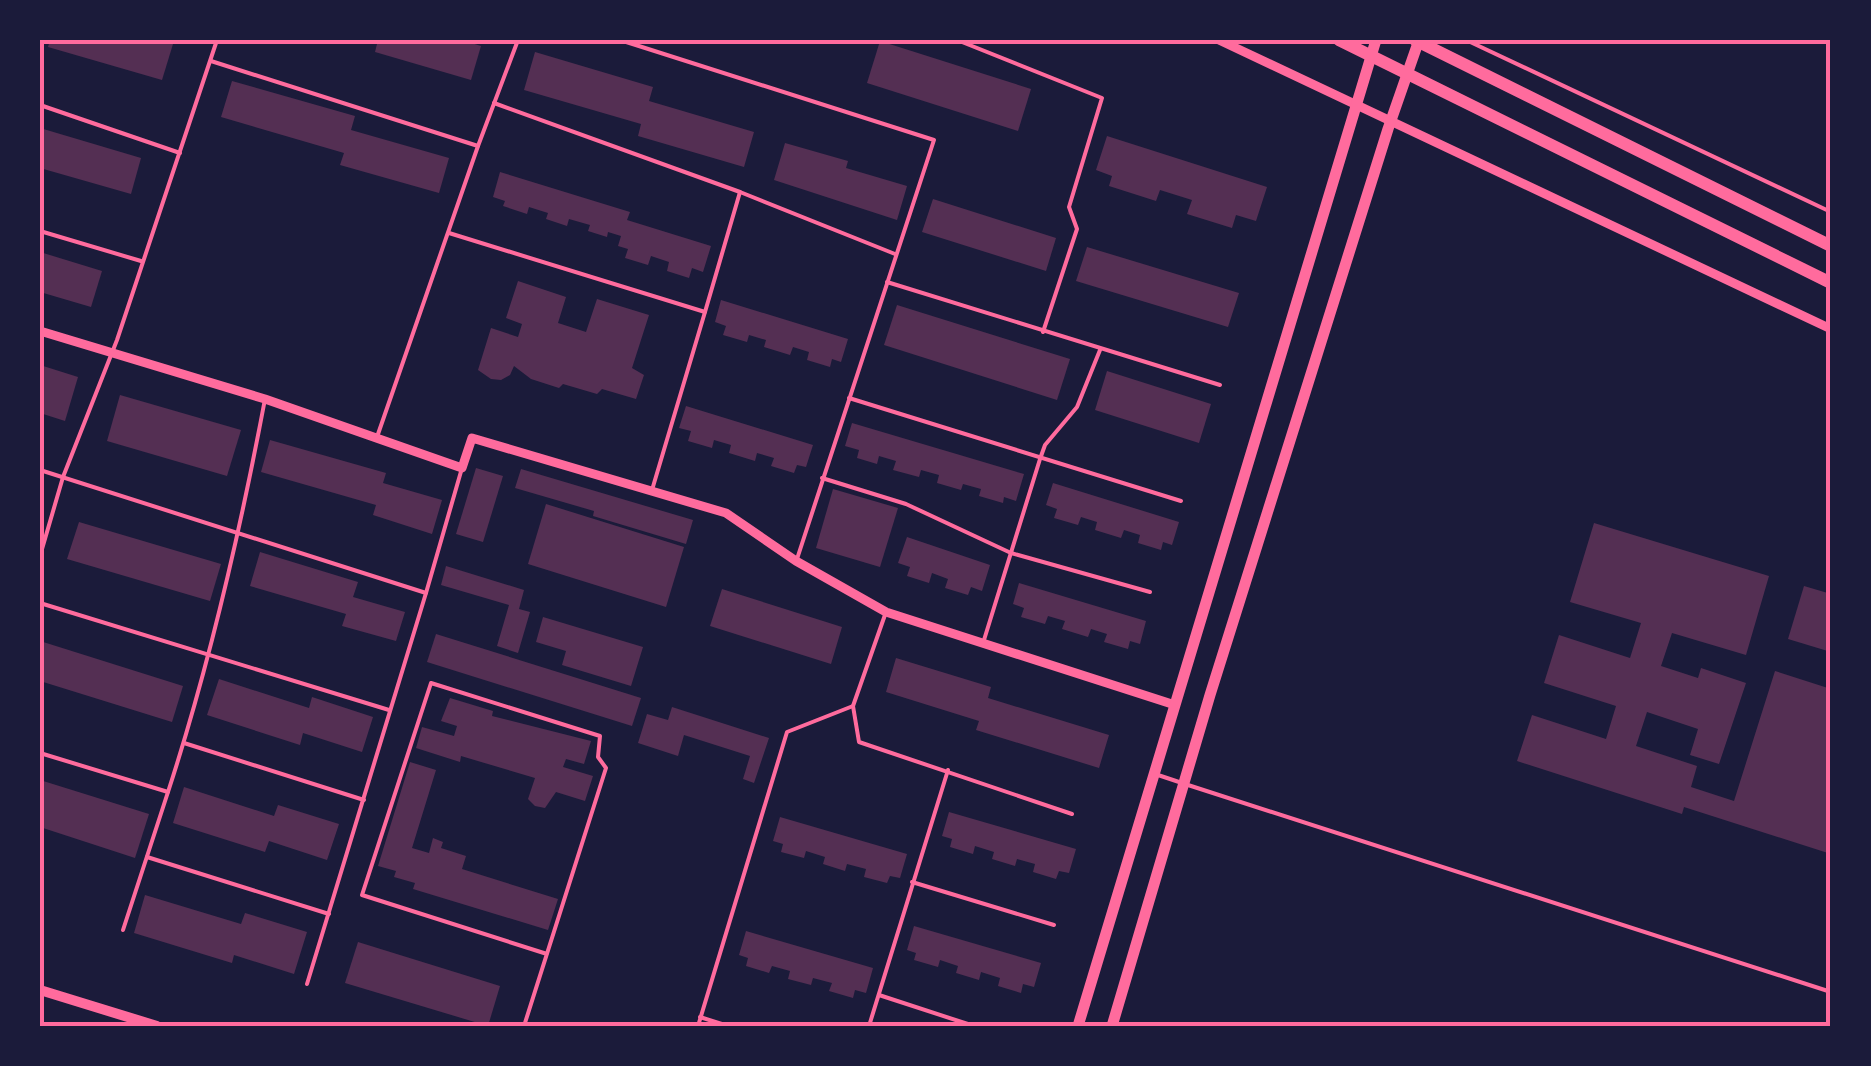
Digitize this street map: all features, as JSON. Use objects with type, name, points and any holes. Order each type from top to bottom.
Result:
[{"type":"main road","points":[[1339,40],[1831,284]]},
{"type":"main road","points":[[1078,1026],[1376,40]]},
{"type":"main road","points":[[1112,1026],[1417,41],[1831,246]]},
{"type":"street","points":[[1219,40],[1831,330]]},
{"type":"street","points":[[40,331],[265,399],[462,468],[472,438],[726,513],[796,561],[886,612],[1175,705]]},
{"type":"street","points":[[40,990],[157,1026]]},
{"type":"lane","points":[[40,556],[63,477],[112,352],[217,40]]},
{"type":"lane","points":[[377,437],[518,40]]},
{"type":"lane","points":[[620,40],[934,140],[796,561]]},
{"type":"lane","points":[[957,40],[1102,98],[1069,207],[1078,229],[1043,332]]},
{"type":"lane","points":[[1466,40],[1831,212]]},
{"type":"lane","points":[[211,61],[478,146]]},
{"type":"lane","points":[[494,103],[740,192],[896,254]]},
{"type":"lane","points":[[40,104],[180,152]]},
{"type":"lane","points":[[651,491],[740,192]]},
{"type":"lane","points":[[40,231],[143,262]]},
{"type":"lane","points":[[448,232],[705,312]]},
{"type":"lane","points":[[887,282],[1220,385]]},
{"type":"lane","points":[[983,644],[1045,445],[1078,407],[1100,349]]},
{"type":"lane","points":[[849,398],[1181,501]]},
{"type":"lane","points":[[123,930],[209,657],[240,534],[265,399]]},
{"type":"lane","points":[[307,984],[462,468]]},
{"type":"lane","points":[[40,470],[426,593]]},
{"type":"lane","points":[[822,478],[906,504],[1011,553],[1150,592]]},
{"type":"lane","points":[[40,602],[391,711]]},
{"type":"lane","points":[[886,612],[853,706],[860,742],[1072,814]]},
{"type":"lane","points":[[524,1026],[547,954],[606,768],[598,757],[600,736],[431,682],[362,895],[547,954]]},
{"type":"lane","points":[[698,1026],[787,732],[853,706]]},
{"type":"lane","points":[[184,743],[364,800]]},
{"type":"lane","points":[[40,753],[168,792]]},
{"type":"lane","points":[[868,1026],[948,770]]},
{"type":"lane","points":[[1152,774],[1831,992]]},
{"type":"lane","points":[[147,857],[329,914]]},
{"type":"lane","points":[[912,882],[1054,926]]},
{"type":"lane","points":[[879,995],[974,1026]]},
{"type":"lane","points":[[700,1017],[728,1026]]},
{"type":"building","points":[[50,40],[160,40],[173,44],[162,80],[48,47]]},
{"type":"building","points":[[378,40],[462,40],[481,46],[471,80],[375,52]]},
{"type":"building","points":[[880,41],[1031,89],[1018,131],[867,83]]},
{"type":"building","points":[[535,52],[653,87],[649,101],[754,132],[744,167],[638,136],[641,124],[524,90]]},
{"type":"building","points":[[232,81],[355,116],[351,130],[449,158],[439,193],[340,165],[344,153],[221,117]]},
{"type":"building","points":[[40,128],[141,158],[131,194],[40,168]]},
{"type":"building","points":[[1107,136],[1267,187],[1256,221],[1236,215],[1232,228],[1187,214],[1192,200],[1160,190],[1156,201],[1109,186],[1112,176],[1096,170]]},
{"type":"building","points":[[785,143],[848,161],[846,168],[907,186],[897,220],[774,180]]},
{"type":"building","points":[[500,172],[630,212],[627,220],[711,246],[703,272],[692,268],[689,278],[667,271],[669,262],[651,256],[648,265],[625,258],[628,249],[618,246],[621,236],[608,232],[607,237],[588,231],[590,225],[569,219],[567,226],[546,219],[548,213],[529,207],[527,214],[503,206],[505,201],[493,197]]},
{"type":"building","points":[[933,199],[1056,238],[1046,271],[922,232]]},
{"type":"building","points":[[1087,247],[1239,293],[1228,327],[1076,281]]},
{"type":"building","points":[[40,252],[102,271],[91,307],[40,292]]},
{"type":"building","points":[[518,281],[566,297],[558,323],[586,332],[597,299],[649,315],[632,368],[644,375],[636,399],[602,389],[597,394],[563,384],[559,388],[531,379],[514,366],[510,375],[501,380],[491,379],[478,370],[491,328],[518,337],[522,324],[506,318]]},
{"type":"building","points":[[721,300],[848,339],[841,362],[832,359],[830,367],[807,360],[809,352],[793,347],[790,355],[764,347],[766,340],[749,335],[747,342],[723,335],[726,326],[715,322]]},
{"type":"building","points":[[897,305],[1070,359],[1057,400],[884,345]]},
{"type":"building","points":[[40,365],[78,377],[65,421],[40,413]]},
{"type":"building","points":[[1107,371],[1211,404],[1199,443],[1095,410]]},
{"type":"building","points":[[120,395],[241,430],[227,476],[107,441]]},
{"type":"building","points":[[686,406],[813,445],[806,467],[797,465],[794,473],[771,466],[774,458],[757,453],[755,461],[729,453],[731,445],[714,440],[712,448],[688,441],[691,431],[679,428]]},
{"type":"building","points":[[852,423],[1024,474],[1016,501],[1004,497],[1003,503],[979,496],[981,489],[963,484],[961,490],[937,483],[939,475],[921,470],[919,477],[893,470],[896,461],[879,456],[877,464],[857,458],[859,450],[845,446]]},
{"type":"building","points":[[270,440],[386,473],[383,483],[442,500],[432,534],[373,515],[376,505],[261,472]]},
{"type":"building","points":[[476,468],[503,476],[483,542],[456,534]]},
{"type":"building","points":[[521,469],[693,520],[686,544],[515,488]]},
{"type":"building","points":[[1053,483],[1179,522],[1172,545],[1163,542],[1161,550],[1138,543],[1140,535],[1124,530],[1121,538],[1095,530],[1097,522],[1081,517],[1078,525],[1054,518],[1057,509],[1046,505]]},
{"type":"building","points":[[833,489],[898,508],[880,567],[816,548]]},
{"type":"building","points":[[546,504],[684,547],[666,607],[528,564]]},
{"type":"building","points":[[79,522],[221,564],[210,601],[67,559]]},
{"type":"building","points":[[1594,523],[1769,576],[1746,655],[1672,633],[1661,666],[1698,678],[1701,668],[1746,683],[1719,764],[1690,755],[1698,729],[1647,712],[1636,746],[1697,766],[1691,787],[1734,801],[1775,671],[1831,689],[1831,854],[1684,807],[1682,814],[1517,761],[1532,715],[1606,739],[1616,706],[1544,683],[1559,635],[1630,658],[1641,623],[1570,602]]},
{"type":"building","points":[[907,537],[990,565],[982,591],[971,587],[968,595],[945,588],[948,579],[932,573],[929,583],[907,576],[910,567],[898,563]]},
{"type":"building","points":[[260,552],[358,582],[353,597],[405,612],[396,641],[342,626],[346,614],[250,586]]},
{"type":"building","points":[[446,566],[524,590],[519,609],[530,612],[518,653],[497,646],[509,605],[441,585]]},
{"type":"building","points":[[1019,583],[1146,621],[1140,644],[1130,641],[1128,649],[1104,642],[1107,634],[1091,629],[1088,637],[1062,629],[1065,621],[1048,616],[1045,624],[1021,617],[1024,608],[1013,604]]},
{"type":"building","points":[[1804,586],[1831,594],[1831,652],[1788,639]]},
{"type":"building","points":[[722,589],[842,627],[831,664],[710,626]]},
{"type":"building","points":[[543,617],[643,647],[631,686],[562,665],[566,651],[536,642]]},
{"type":"building","points":[[436,634],[641,698],[632,726],[427,662]]},
{"type":"building","points":[[40,641],[183,686],[172,722],[40,681]]},
{"type":"building","points":[[896,658],[991,687],[988,698],[1109,735],[1099,768],[976,730],[979,721],[886,692]]},
{"type":"building","points":[[219,679],[309,708],[312,697],[373,717],[362,752],[303,733],[300,745],[207,715]]},
{"type":"building","points":[[450,698],[493,711],[492,716],[591,741],[584,764],[566,759],[563,767],[593,776],[585,801],[556,792],[545,808],[535,806],[528,799],[535,778],[461,756],[460,762],[416,748],[422,727],[454,736],[457,726],[441,721]]},
{"type":"building","points":[[672,707],[769,738],[754,783],[743,779],[750,756],[684,735],[678,756],[638,743],[647,714],[668,720]]},
{"type":"building","points":[[410,762],[436,770],[412,848],[429,853],[433,838],[443,842],[441,848],[466,856],[462,869],[558,899],[548,930],[413,889],[415,883],[394,877],[396,871],[378,866]]},
{"type":"building","points":[[40,780],[149,814],[135,858],[40,827]]},
{"type":"building","points":[[184,787],[274,816],[278,805],[339,824],[327,860],[269,841],[265,852],[173,823]]},
{"type":"building","points":[[949,812],[1076,849],[1069,873],[1059,871],[1056,879],[1033,872],[1035,864],[1017,859],[1015,866],[992,859],[994,852],[975,846],[973,854],[950,847],[952,839],[942,836]]},
{"type":"building","points":[[780,817],[907,854],[900,878],[890,876],[887,883],[864,877],[866,869],[847,864],[845,871],[823,864],[825,857],[806,851],[804,858],[781,852],[783,844],[773,841]]},
{"type":"building","points":[[145,895],[241,924],[245,913],[307,932],[294,974],[234,955],[232,963],[134,933]]},
{"type":"building","points":[[914,926],[1041,963],[1034,987],[1023,984],[1021,993],[998,986],[1000,978],[981,972],[979,980],[956,973],[958,966],[940,960],[938,967],[914,960],[916,953],[907,950]]},
{"type":"building","points":[[746,931],[873,968],[866,993],[855,990],[853,998],[829,991],[832,983],[813,978],[811,985],[788,979],[790,971],[772,966],[769,973],[746,966],[748,958],[739,955]]},
{"type":"building","points":[[358,942],[500,986],[488,1026],[345,983]]}]
